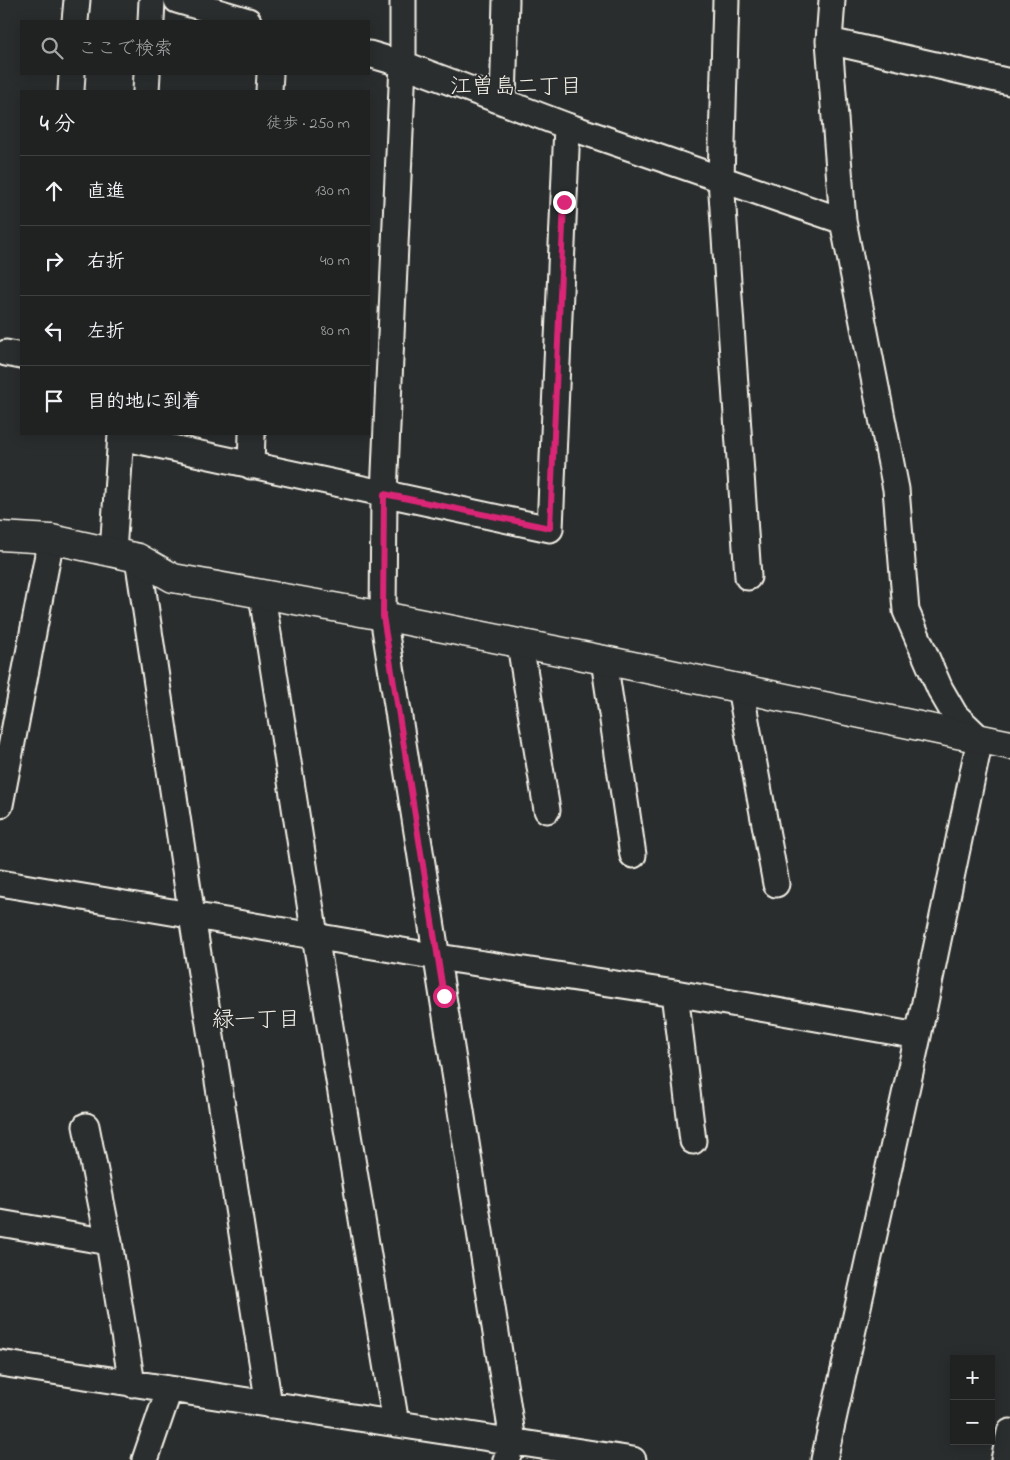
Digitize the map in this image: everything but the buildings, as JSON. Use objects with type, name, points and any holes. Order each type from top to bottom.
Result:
[{"type":"street","points":[[75,20],[77,0]]},
{"type":"street","points":[[150,20],[152,0]]},
{"type":"street","points":[[177,0],[245,20]]},
{"type":"street","points":[[403,0],[403,64],[384,494],[383,616],[438,957],[509,1450]]},
{"type":"street","points":[[503,102],[506,0]]},
{"type":"street","points":[[726,0],[721,179],[748,577]]},
{"type":"street","points":[[832,0],[829,41],[844,221],[896,489],[906,611],[940,689],[955,715],[980,739]]},
{"type":"street","points":[[829,41],[1010,82]]},
{"type":"street","points":[[370,54],[403,64],[567,126],[844,221]]},
{"type":"street","points":[[71,90],[72,75]]},
{"type":"street","points":[[146,90],[147,75]]},
{"type":"street","points":[[270,75],[270,90]]},
{"type":"street","points":[[269,1405],[192,916],[126,555],[121,436],[250,466],[550,528],[567,126]]},
{"type":"street","points":[[250,466],[252,435]]},
{"type":"street","points":[[0,536],[51,539],[126,555],[173,578],[383,616],[604,660],[1010,745]]},
{"type":"street","points":[[0,805],[51,539]]},
{"type":"street","points":[[262,595],[315,936],[396,1424]]},
{"type":"street","points":[[520,644],[547,810]]},
{"type":"street","points":[[604,660],[632,855]]},
{"type":"street","points":[[740,688],[776,884]]},
{"type":"street","points":[[824,1460],[918,1036],[980,739]]},
{"type":"street","points":[[0,883],[438,957],[675,992],[918,1036]]},
{"type":"street","points":[[675,992],[693,1142]]},
{"type":"street","points":[[86,1126],[109,1242],[132,1384]]},
{"type":"street","points":[[0,1223],[109,1242]]},
{"type":"street","points":[[0,1363],[396,1424],[509,1450],[633,1460]]},
{"type":"street","points":[[145,1460],[169,1390]]},
{"type":"street","points":[[1004,1460],[1010,1432]]},
{"type":"district","name":"江曽島二丁目","points":[[516,85]]},
{"type":"district","name":"緑一丁目","points":[[256,1018]]},
{"type":"route","points":[[444,996],[383,616],[384,494],[550,528],[564,202]]}]
